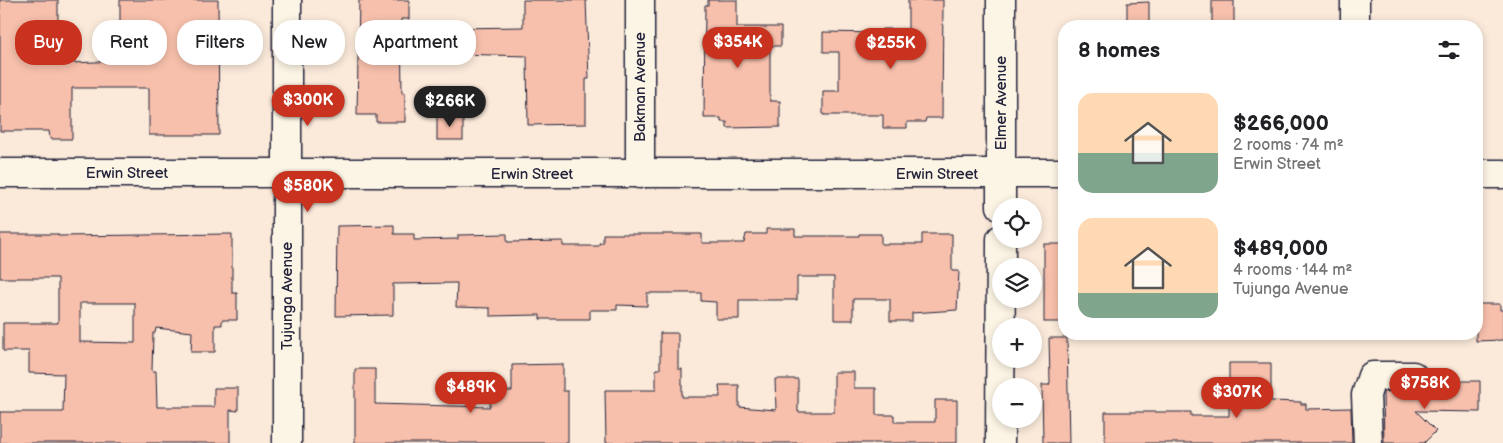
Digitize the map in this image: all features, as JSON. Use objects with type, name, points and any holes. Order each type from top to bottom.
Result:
[{"type":"street","name":"Tujunga Avenue","points":[[287,0],[287,443]]},
{"type":"street","name":"Bakman Avenue","points":[[640,0],[640,174]]},
{"type":"street","name":"Elmer Avenue","points":[[1001,0],[1001,198]]},
{"type":"street","points":[[1355,0],[1355,20]]},
{"type":"street","name":"Erwin Street","points":[[0,172],[287,174],[1058,173]]},
{"type":"street","points":[[1483,174],[1503,174]]},
{"type":"street","points":[[1000,443],[1001,248]]},
{"type":"street","points":[[1368,443],[1366,395],[1372,376],[1413,376]]},
{"type":"building","points":[[0,0],[58,0],[58,20],[15,20],[15,65],[82,65],[82,63],[92,62],[92,65],[167,65],[167,20],[120,20],[120,0],[218,0],[218,20],[177,20],[177,65],[218,65],[219,135],[149,135],[149,88],[72,88],[72,139],[50,139],[49,131],[0,131]]},
{"type":"building","points":[[359,0],[409,0],[409,19],[359,20]]},
{"type":"building","points":[[523,0],[586,0],[589,79],[586,79],[586,124],[528,125],[527,56],[476,55],[476,28],[523,27]]},
{"type":"building","points":[[708,0],[737,0],[737,27],[781,27],[781,46],[770,46],[770,101],[780,101],[780,127],[727,128],[727,122],[721,122],[721,118],[704,118],[705,5],[708,5]]},
{"type":"building","points":[[908,0],[943,0],[942,118],[926,118],[925,122],[907,122],[907,128],[883,128],[883,115],[823,115],[823,91],[839,91],[839,52],[823,52],[823,32],[879,33],[882,29],[908,29]]},
{"type":"building","points":[[1212,1],[1234,1],[1234,20],[1212,20]]},
{"type":"building","points":[[1149,2],[1149,20],[1127,20],[1127,3]]},
{"type":"building","points":[[358,65],[402,65],[402,93],[405,93],[405,122],[376,122],[376,115],[357,115]]},
{"type":"building","points":[[437,116],[463,116],[463,140],[437,140]]},
{"type":"building","points":[[394,225],[394,234],[414,234],[414,240],[458,239],[458,235],[507,234],[507,242],[563,241],[563,246],[599,246],[599,243],[603,243],[603,234],[702,234],[702,243],[744,243],[746,234],[766,234],[766,229],[795,229],[795,236],[881,234],[881,244],[922,244],[922,234],[952,234],[952,271],[959,271],[957,310],[912,313],[912,321],[890,321],[890,299],[853,299],[853,320],[834,320],[834,277],[797,277],[797,300],[739,300],[739,319],[716,319],[716,302],[701,301],[701,293],[647,293],[647,306],[617,305],[617,310],[590,310],[590,319],[540,319],[540,315],[490,316],[490,308],[456,307],[457,283],[393,284],[393,315],[336,316],[337,226]]},
{"type":"building","points":[[0,234],[58,234],[58,236],[232,234],[232,293],[237,293],[237,320],[222,320],[222,325],[215,325],[215,352],[191,352],[192,332],[156,328],[155,333],[153,333],[152,371],[156,371],[157,407],[214,407],[214,388],[238,388],[238,411],[230,410],[230,443],[0,443],[0,412],[63,412],[64,374],[29,373],[29,351],[3,351],[3,323],[58,323],[58,278],[0,278]],"holes":[[[80,303],[135,303],[135,343],[80,342]]]},
{"type":"building","points":[[1044,244],[1058,244],[1058,322],[1044,322]]},
{"type":"building","points":[[1483,304],[1500,304],[1500,310],[1503,310],[1503,340],[1476,341],[1483,340]]},
{"type":"building","points":[[660,333],[678,333],[678,369],[682,369],[682,397],[720,397],[719,385],[739,385],[739,407],[776,410],[775,379],[798,379],[798,412],[834,412],[834,372],[854,372],[854,388],[876,388],[876,415],[894,415],[894,422],[935,422],[935,400],[957,400],[957,443],[606,443],[605,390],[656,390],[656,369],[660,369]]},
{"type":"building","points":[[1049,338],[1067,340],[1069,443],[1043,443],[1042,385],[1049,385]]},
{"type":"building","points":[[1229,363],[1271,363],[1271,401],[1301,402],[1301,404],[1306,404],[1306,409],[1351,408],[1352,443],[1105,443],[1105,412],[1191,412],[1191,416],[1229,416]]},
{"type":"building","points":[[563,364],[563,391],[568,391],[568,443],[355,443],[355,369],[375,369],[375,404],[490,407],[490,391],[512,391],[512,365]]},
{"type":"building","points":[[1446,381],[1480,381],[1480,412],[1416,411],[1436,431],[1424,443],[1384,443],[1383,392],[1446,390]]}]
